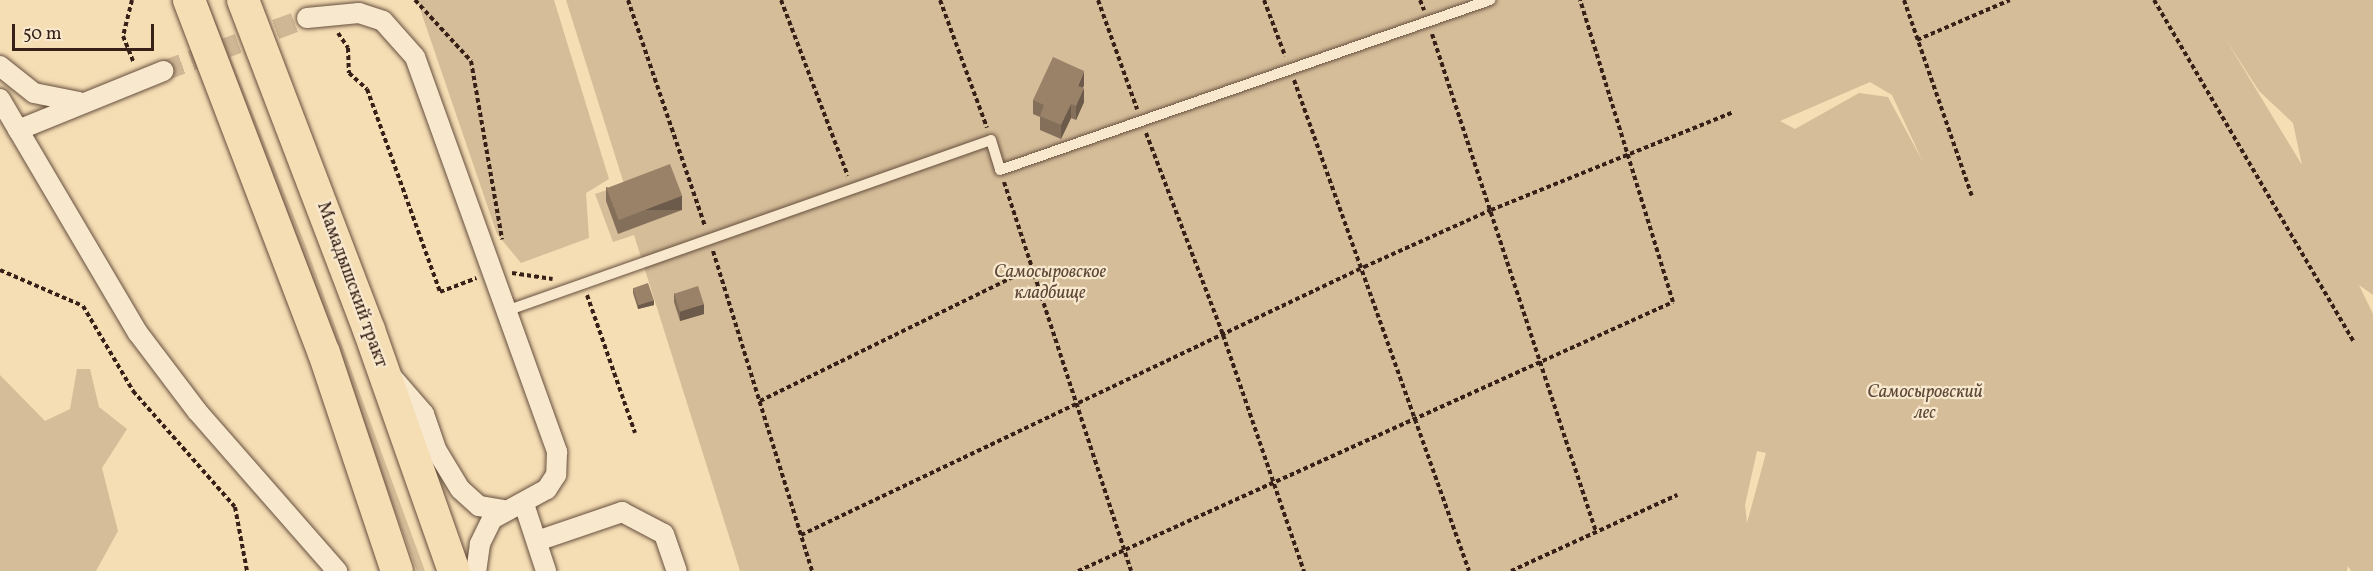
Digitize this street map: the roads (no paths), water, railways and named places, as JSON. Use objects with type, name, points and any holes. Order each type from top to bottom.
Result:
[{"type":"main road","points":[[189,0],[324,353],[397,571]]},
{"type":"main road","name":"Мамадышский тракт","points":[[243,0],[381,364],[454,571]]},
{"type":"street","points":[[307,18],[331,13],[359,14],[383,21],[401,36],[428,85],[557,452],[556,476],[547,489],[524,504],[503,510],[479,506],[460,489],[437,451],[424,414],[381,364]]},
{"type":"street","points":[[0,66],[34,93],[57,101],[85,102]]},
{"type":"street","points":[[18,130],[163,71]]},
{"type":"street","points":[[0,99],[138,333],[197,411],[337,571]]},
{"type":"street","points":[[524,504],[546,571]]},
{"type":"street","points":[[477,571],[486,529],[503,510]]},
{"type":"street","points":[[537,541],[622,512],[664,534],[676,571]]},
{"type":"lane","points":[[506,311],[992,140],[1000,170],[1490,0]]},
{"type":"tunnel","points":[[163,71],[307,18]]},
{"type":"park label","name":"Самосыровское кладбище","points":[[1050,284]]},
{"type":"park label","name":"Самосыровский лес","points":[[1925,404]]}]
